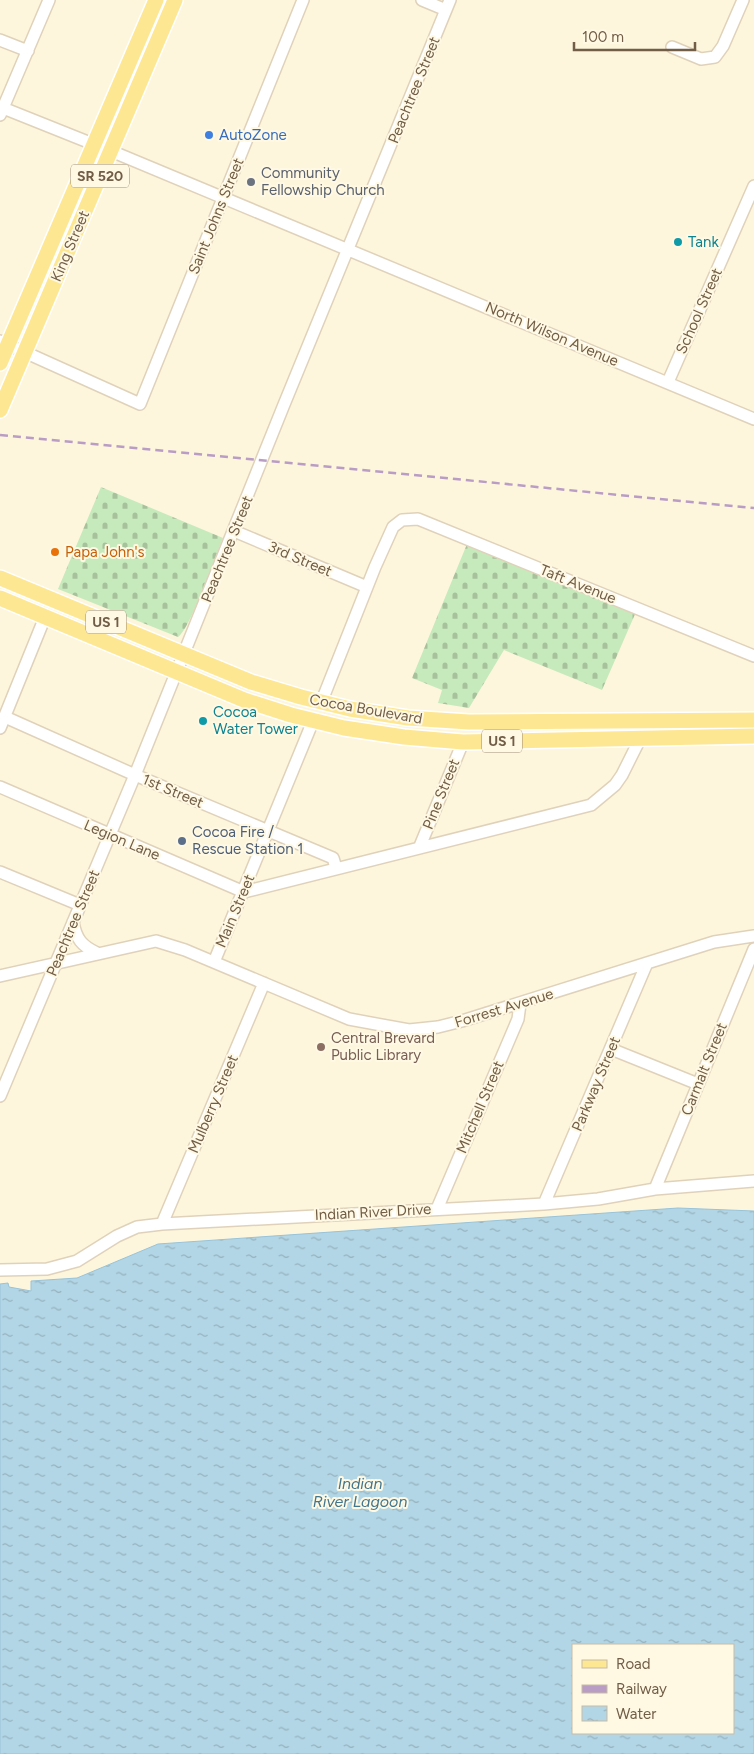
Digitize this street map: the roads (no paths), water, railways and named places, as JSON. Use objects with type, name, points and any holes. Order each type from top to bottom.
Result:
[{"type":"main road","name":"King Street","points":[[0,363],[4,343],[156,0]]},
{"type":"main road","name":"King Street","points":[[0,410],[175,0]]},
{"type":"main road","points":[[110,151],[107,139],[131,74],[136,46]]},
{"type":"main road","points":[[71,242],[80,206],[94,166],[96,156],[93,144]]},
{"type":"main road","name":"Cocoa Boulevard","points":[[0,578],[251,682],[321,703],[378,714],[469,722],[754,720]]},
{"type":"main road","name":"Cocoa Boulevard","points":[[0,598],[252,702],[313,721],[369,732],[462,742],[754,736]]},
{"type":"main road","points":[[431,740],[452,733],[469,722]]},
{"type":"main road","points":[[462,742],[479,731],[508,722]]},
{"type":"street","points":[[49,0],[2,112],[93,144]]},
{"type":"street","name":"Saint Johns Street","points":[[24,352],[140,404],[303,0]]},
{"type":"street","points":[[422,0],[448,5]]},
{"type":"street","points":[[672,47],[701,59],[715,57],[723,46],[743,0]]},
{"type":"street","name":"Peachtree Street","points":[[0,1096],[135,776],[448,5]]},
{"type":"street","points":[[0,40],[28,51]]},
{"type":"street","name":"North Wilson Avenue","points":[[110,151],[350,249],[754,419]]},
{"type":"street","name":"School Street","points":[[668,382],[754,186]]},
{"type":"street","points":[[4,343],[24,352]]},
{"type":"street","name":"Taft Avenue","points":[[367,587],[393,528],[402,520],[418,520],[754,656]]},
{"type":"street","name":"3rd Street","points":[[234,531],[367,587]]},
{"type":"street","points":[[321,703],[367,587]]},
{"type":"street","points":[[2,723],[45,617]]},
{"type":"street","name":"Main Street","points":[[214,962],[313,721]]},
{"type":"street","points":[[244,892],[420,846],[591,805],[615,785],[648,722]]},
{"type":"street","name":"1st Street","points":[[2,723],[333,858],[336,868]]},
{"type":"street","name":"Pine Street","points":[[420,846],[462,742]]},
{"type":"street","name":"Legion Lane","points":[[0,787],[109,836],[244,892]]},
{"type":"street","points":[[0,872],[80,905]]},
{"type":"street","points":[[73,922],[75,936],[84,947],[98,953]]},
{"type":"street","name":"Forrest Avenue","points":[[0,976],[98,953],[156,942],[176,947],[214,962],[350,1019],[409,1030],[438,1027],[520,1004],[714,942],[754,936]]},
{"type":"street","name":"Carmalt Street","points":[[655,1189],[754,949]]},
{"type":"street","name":"Parkway Street","points":[[544,1204],[647,963]]},
{"type":"street","name":"Mulberry Street","points":[[162,1224],[264,983]]},
{"type":"street","name":"Mitchell Street","points":[[437,1208],[518,1019],[520,1004]]},
{"type":"street","points":[[611,1050],[698,1084]]},
{"type":"street","name":"Indian River Drive","points":[[0,1270],[47,1269],[77,1261],[137,1227],[162,1224],[437,1208],[544,1204],[598,1199],[655,1189],[754,1181]]},
{"type":"water","name":"Indian River Lagoon","points":[[678,1208],[754,1211],[754,1754],[0,1754],[0,1284],[8,1283],[9,1287],[31,1291],[31,1281],[77,1278],[158,1244]]},
{"type":"railway","points":[[0,435],[754,508]]},
{"type":"place","name":"AutoZone","points":[[209,135]]},
{"type":"place","name":"Community Fellowship Church","points":[[251,182]]},
{"type":"place","name":"Tank","points":[[678,242]]},
{"type":"place","name":"Papa John's","points":[[55,552]]},
{"type":"place","name":"Cocoa Water Tower","points":[[203,721]]},
{"type":"place","name":"Cocoa Fire / Rescue Station 1","points":[[182,841]]},
{"type":"place","name":"Central Brevard Public Library","points":[[321,1047]]}]
